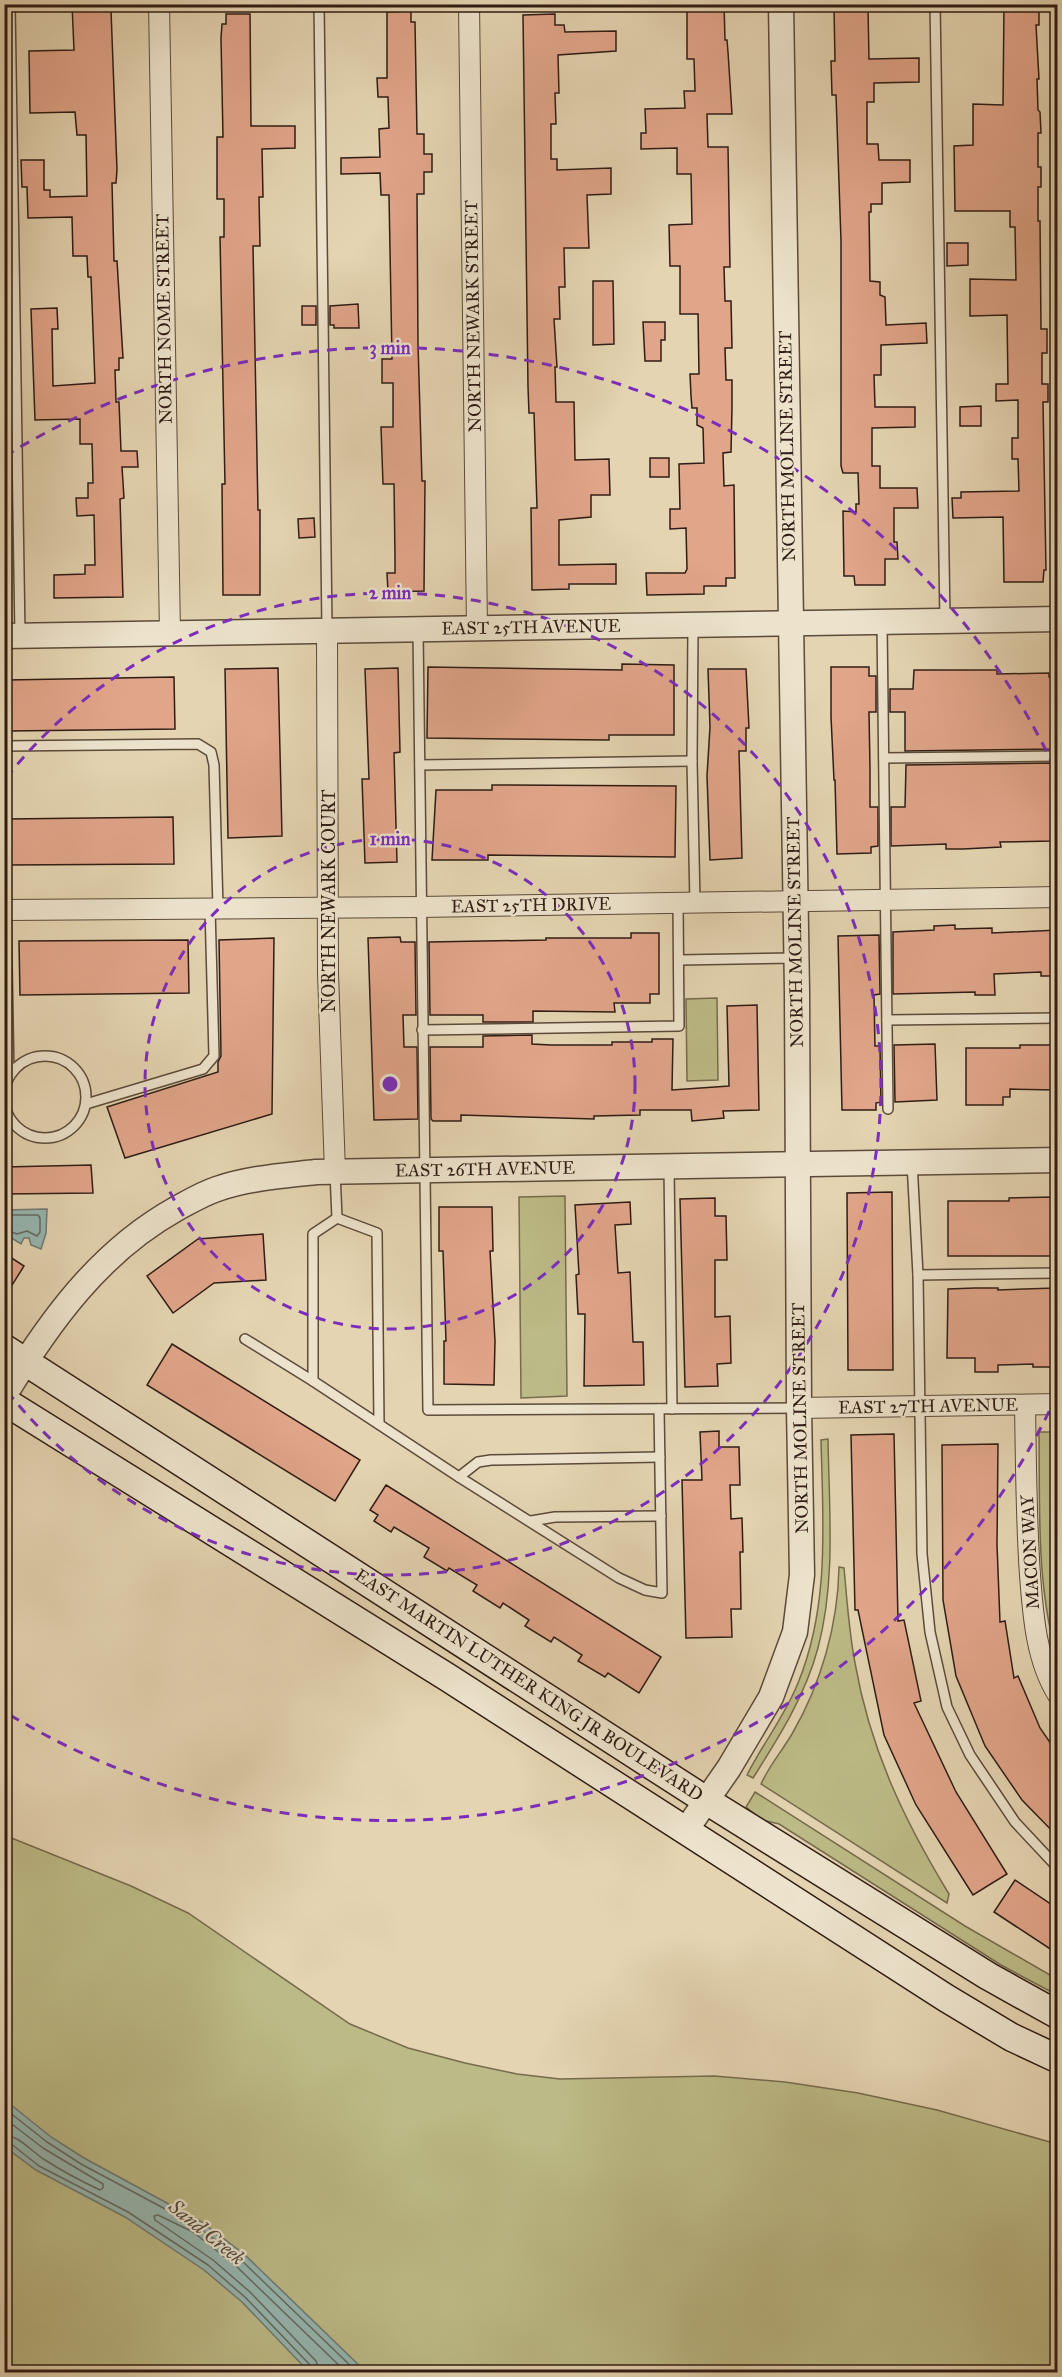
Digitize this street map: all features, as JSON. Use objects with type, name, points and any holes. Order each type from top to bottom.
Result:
[{"type":"main road","name":"EAST MARTIN LUTHER KING JR BOULEVARD","points":[[15,1354],[707,1801],[988,1977],[1058,2015]]},
{"type":"main road","name":"EAST MARTIN LUTHER KING JR BOULEVARD","points":[[4,1401],[447,1677],[946,1998],[1011,2037],[1058,2059]]},
{"type":"street","name":"NORTH NOME STREET","points":[[159,4],[170,633]]},
{"type":"street","name":"NORTH NEWARK STREET","points":[[469,4],[477,628]]},
{"type":"street","name":"NORTH MOLINE STREET","points":[[686,1830],[743,1745],[771,1697],[795,1632],[802,1575],[796,958],[781,4]]},
{"type":"street","name":"EAST 25TH AVENUE","points":[[12,636],[1058,619]]},
{"type":"street","name":"NORTH NEWARK COURT","points":[[327,630],[328,973],[335,1172]]},
{"type":"street","name":"EAST 25TH DRIVE","points":[[5,910],[420,907],[1058,897]]},
{"type":"street","name":"EAST 26TH AVENUE","points":[[4,1396],[15,1354],[53,1320],[95,1271],[142,1230],[168,1213],[216,1189],[242,1182],[289,1174],[335,1172],[1058,1160]]},
{"type":"street","name":"EAST 27TH AVENUE","points":[[799,1408],[1058,1404]]},
{"type":"street","name":"MACON WAY","points":[[1025,1405],[1027,1535],[1034,1621],[1041,1653],[1058,1695]]},
{"type":"lane","points":[[10,4],[12,636]]},
{"type":"lane","points":[[319,4],[327,630]]},
{"type":"lane","points":[[935,4],[945,620]]},
{"type":"lane","points":[[882,621],[888,1109]]},
{"type":"lane","points":[[422,1030],[679,1026],[678,960],[686,903],[692,761],[693,625]]},
{"type":"lane","points":[[418,629],[428,1410],[799,1408]]},
{"type":"lane","points":[[4,746],[198,744],[211,752],[214,765],[214,1056],[203,1069],[86,1104]]},
{"type":"lane","points":[[884,758],[1058,756]]},
{"type":"lane","points":[[420,765],[692,761]]},
{"type":"lane","points":[[5,910],[9,1077],[5,1091],[5,1105],[10,1118],[19,1129],[32,1136],[46,1138],[60,1136],[81,1118],[86,1104],[84,1086],[75,1070],[65,1062],[54,1057],[29,1060],[18,1066],[9,1077]]},
{"type":"lane","points":[[678,960],[796,958]]},
{"type":"lane","points":[[887,1020],[1058,1018]]},
{"type":"lane","points":[[912,1162],[918,1275],[922,1554],[930,1632],[947,1707],[970,1755],[1015,1822],[1058,1868]]},
{"type":"lane","points":[[669,1166],[672,1409]]},
{"type":"lane","points":[[335,1172],[337,1218]]},
{"type":"lane","points":[[313,1381],[313,1234],[337,1218]]},
{"type":"lane","points":[[337,1218],[377,1233],[379,1424]]},
{"type":"lane","points":[[918,1275],[1058,1273]]},
{"type":"lane","points":[[245,1339],[313,1381],[459,1478],[619,1578],[645,1590],[662,1593],[659,1409]]},
{"type":"lane","points":[[459,1478],[478,1462],[491,1460],[660,1457]]},
{"type":"lane","points":[[531,1521],[555,1517],[661,1516]]},
{"type":"shaded area","points":[[717,998],[718,1080],[687,1081],[686,999]]},
{"type":"shaded area","points":[[565,1196],[567,1396],[521,1398],[519,1197]]},
{"type":"shaded area","points":[[1039,1432],[1057,1432],[1057,1657],[1045,1602],[1042,1574]]},
{"type":"shaded area","points":[[828,1439],[829,1570],[824,1622],[813,1666],[799,1699],[782,1732],[753,1778],[747,1775],[793,1695],[808,1654],[815,1624],[822,1563],[821,1440]]},
{"type":"shaded area","points":[[839,1567],[844,1568],[853,1651],[862,1695],[879,1754],[917,1839],[949,1894],[947,1903],[761,1784],[792,1734],[819,1674],[826,1654],[835,1611]]},
{"type":"shaded area","points":[[755,1792],[965,1926],[1057,1979],[1057,1995],[1001,1965],[779,1824],[762,1820],[746,1807]]},
{"type":"shaded area","points":[[4,1835],[131,1886],[188,1913],[350,2024],[408,2048],[517,2074],[560,2079],[714,2076],[785,2082],[858,2093],[937,2110],[1057,2144],[1057,2372],[5,2372]]},
{"type":"water","points":[[47,1209],[46,1233],[41,1249],[31,1245],[29,1238],[24,1238],[21,1244],[5,1234],[5,1210]]},
{"type":"water","name":"Sand Creek","points":[[5,2100],[51,2137],[84,2158],[200,2221],[244,2254],[366,2372],[309,2372],[242,2302],[204,2270],[125,2217],[36,2170],[5,2147]]},
{"type":"building","points":[[72,4],[104,4],[104,11],[111,10],[117,170],[116,183],[112,183],[114,261],[117,261],[123,358],[119,358],[119,370],[115,370],[116,402],[119,402],[121,451],[137,451],[138,467],[122,467],[124,498],[120,499],[123,597],[54,598],[54,575],[85,574],[85,565],[95,565],[94,515],[77,516],[76,498],[88,498],[88,483],[93,483],[92,444],[80,444],[80,419],[35,420],[31,309],[57,308],[58,329],[52,329],[53,386],[95,383],[91,277],[88,277],[87,256],[73,256],[72,217],[28,218],[27,187],[22,187],[21,160],[44,160],[44,190],[50,190],[50,197],[87,196],[86,135],[77,135],[75,112],[30,113],[29,51],[74,50]]},
{"type":"building","points":[[687,4],[724,4],[732,114],[707,114],[708,147],[728,147],[730,267],[724,267],[725,301],[731,301],[732,348],[725,348],[726,380],[732,380],[732,407],[731,452],[723,453],[724,486],[734,485],[735,578],[726,578],[726,586],[704,586],[704,594],[647,595],[646,573],[685,573],[687,569],[686,528],[670,529],[670,509],[680,509],[679,464],[704,463],[703,428],[697,425],[697,408],[692,408],[690,374],[699,374],[698,314],[680,314],[680,266],[670,266],[669,225],[692,224],[691,174],[677,174],[677,148],[641,149],[641,133],[646,133],[645,109],[685,108],[684,91],[695,91],[694,59],[687,59]]},
{"type":"building","points":[[1039,4],[1039,25],[1036,25],[1038,110],[1041,133],[1038,133],[1038,167],[1041,167],[1041,187],[1038,187],[1038,221],[1040,221],[1041,329],[1047,329],[1047,353],[1042,353],[1042,384],[1048,384],[1048,402],[1043,402],[1046,570],[1044,570],[1043,582],[1004,582],[1003,517],[953,518],[952,498],[961,498],[961,492],[1019,491],[1018,459],[1012,459],[1012,438],[1018,438],[1018,400],[996,401],[996,384],[1008,384],[1007,315],[970,316],[970,279],[1016,280],[1015,227],[1010,227],[1010,211],[955,211],[954,146],[973,145],[973,104],[1003,105],[1004,5]]},
{"type":"building","points":[[834,8],[868,8],[869,59],[919,58],[919,82],[874,83],[874,102],[867,102],[867,144],[878,144],[879,160],[910,160],[910,182],[882,183],[882,204],[871,204],[871,212],[869,212],[870,281],[880,282],[880,295],[885,297],[886,325],[926,323],[927,343],[881,345],[881,375],[874,375],[875,407],[915,407],[915,427],[872,428],[872,466],[880,466],[880,488],[917,488],[918,508],[894,508],[894,542],[897,542],[898,559],[885,559],[885,585],[855,585],[854,576],[844,576],[843,511],[856,512],[856,504],[859,504],[858,473],[843,473],[841,466],[841,241],[836,95],[832,95],[831,61],[835,61]]},
{"type":"building","points":[[411,11],[411,22],[415,22],[417,134],[424,134],[424,154],[432,154],[432,172],[424,172],[424,194],[417,194],[418,344],[422,481],[425,481],[424,591],[388,592],[387,573],[395,573],[394,484],[383,484],[381,427],[393,427],[393,383],[382,383],[382,359],[392,359],[389,195],[381,195],[380,173],[341,174],[341,158],[380,157],[379,129],[389,128],[388,97],[378,97],[377,78],[387,78],[387,12]]},
{"type":"building","points":[[226,14],[250,14],[251,126],[295,126],[295,148],[262,149],[263,197],[259,197],[260,246],[253,246],[260,595],[223,595],[222,484],[225,484],[220,237],[224,237],[224,199],[217,199],[217,137],[223,137],[221,38],[222,24],[226,24]]},
{"type":"building","points":[[555,14],[555,25],[564,25],[565,32],[616,31],[616,51],[558,55],[559,93],[555,93],[556,124],[551,124],[551,159],[557,159],[557,170],[611,168],[611,194],[587,195],[589,248],[564,248],[565,287],[559,287],[560,319],[554,319],[557,367],[555,367],[556,402],[574,402],[575,460],[609,459],[610,495],[591,495],[591,517],[559,520],[559,565],[616,564],[616,584],[569,584],[569,589],[532,590],[531,508],[537,508],[534,413],[529,413],[528,387],[523,15]]},
{"type":"building","points":[[947,243],[968,243],[968,265],[947,266]]},
{"type":"building","points":[[593,281],[613,281],[614,344],[593,345]]},
{"type":"building","points":[[358,304],[359,328],[334,328],[334,325],[330,325],[330,306]]},
{"type":"building","points":[[302,306],[316,306],[316,325],[302,325]]},
{"type":"building","points":[[643,322],[665,322],[665,340],[661,340],[661,361],[645,361]]},
{"type":"building","points":[[981,406],[981,426],[960,426],[960,407]]},
{"type":"building","points":[[650,458],[669,458],[669,477],[650,477]]},
{"type":"building","points":[[314,518],[315,537],[299,538],[298,519]]},
{"type":"building","points":[[622,664],[674,665],[674,735],[609,735],[609,740],[427,738],[428,667],[622,670]]},
{"type":"building","points":[[831,667],[869,667],[869,676],[876,676],[876,712],[869,712],[870,807],[878,807],[878,846],[871,847],[871,853],[837,854]]},
{"type":"building","points":[[278,668],[282,836],[228,838],[225,669]]},
{"type":"building","points":[[398,668],[400,752],[394,753],[397,862],[365,863],[362,779],[369,779],[365,669]]},
{"type":"building","points":[[708,669],[746,669],[749,728],[746,728],[746,751],[739,751],[742,858],[710,860],[707,776],[710,727]]},
{"type":"building","points":[[914,670],[997,670],[997,674],[1049,673],[1049,677],[1058,676],[1058,716],[1053,716],[1054,749],[905,751],[905,712],[890,712],[890,689],[913,689]]},
{"type":"building","points":[[174,677],[175,729],[8,731],[7,680]]},
{"type":"building","points":[[1054,763],[1058,837],[1053,837],[1053,841],[1000,842],[1001,847],[963,849],[946,849],[946,844],[891,846],[891,807],[905,807],[906,765]]},
{"type":"building","points":[[492,785],[676,786],[675,857],[488,855],[488,860],[432,860],[436,790],[492,790]]},
{"type":"building","points":[[173,817],[174,864],[8,865],[7,819]]},
{"type":"building","points":[[955,925],[955,929],[992,928],[992,933],[1058,930],[1058,976],[1041,976],[1041,972],[994,974],[995,995],[975,995],[975,992],[893,994],[893,932],[934,930],[934,926]]},
{"type":"building","points":[[631,933],[659,933],[659,994],[650,994],[650,1003],[614,1003],[615,1012],[533,1011],[533,1022],[483,1022],[483,1015],[430,1015],[429,942],[631,938]]},
{"type":"building","points":[[879,935],[880,994],[874,995],[875,1046],[880,1046],[881,1102],[876,1103],[876,1110],[842,1110],[838,936]]},
{"type":"building","points":[[400,937],[401,942],[415,942],[416,1015],[403,1015],[404,1047],[417,1047],[418,1119],[374,1120],[368,938]]},
{"type":"building","points":[[274,938],[272,1114],[125,1158],[107,1107],[218,1072],[218,1062],[221,1056],[219,940]]},
{"type":"building","points":[[188,940],[189,993],[20,995],[19,941]]},
{"type":"building","points":[[757,1005],[759,1110],[723,1111],[724,1118],[692,1121],[691,1110],[640,1110],[640,1115],[594,1116],[594,1119],[461,1115],[461,1121],[433,1121],[431,1119],[430,1047],[483,1047],[483,1036],[532,1035],[532,1044],[551,1045],[612,1045],[612,1042],[652,1042],[652,1039],[673,1039],[672,1090],[729,1086],[727,1006]]},
{"type":"building","points":[[935,1044],[937,1100],[895,1102],[894,1045]]},
{"type":"building","points":[[1020,1045],[1057,1045],[1056,1090],[1010,1089],[1010,1097],[1003,1097],[1003,1105],[966,1105],[966,1048],[1020,1048]]},
{"type":"building","points":[[91,1165],[93,1193],[4,1194],[4,1167]]},
{"type":"building","points":[[892,1192],[893,1370],[848,1370],[847,1193]]},
{"type":"building","points":[[1054,1197],[1056,1256],[948,1256],[948,1201],[1009,1201],[1009,1198]]},
{"type":"building","points":[[715,1198],[715,1216],[726,1216],[727,1260],[715,1260],[715,1317],[730,1316],[731,1363],[717,1364],[718,1386],[685,1387],[680,1199]]},
{"type":"building","points":[[630,1202],[631,1224],[615,1225],[618,1273],[630,1272],[633,1342],[643,1342],[644,1385],[584,1386],[585,1314],[578,1314],[576,1275],[579,1274],[575,1205]]},
{"type":"building","points":[[439,1207],[492,1207],[493,1251],[490,1251],[495,1341],[494,1385],[444,1384],[444,1341],[446,1341],[443,1251],[439,1251]]},
{"type":"building","points":[[263,1234],[266,1280],[214,1283],[173,1313],[147,1276],[198,1239]]},
{"type":"building","points":[[4,1253],[24,1266],[4,1298]]},
{"type":"building","points":[[998,1288],[998,1290],[1055,1288],[1055,1367],[1033,1367],[1033,1364],[998,1365],[998,1372],[975,1372],[975,1358],[947,1358],[948,1289]]},
{"type":"building","points":[[172,1344],[360,1460],[335,1501],[147,1385]]},
{"type":"building","points":[[719,1431],[719,1447],[739,1447],[740,1485],[730,1485],[731,1519],[742,1518],[741,1609],[731,1609],[732,1637],[686,1638],[682,1480],[702,1480],[700,1432]]},
{"type":"building","points":[[894,1434],[898,1621],[904,1620],[921,1701],[914,1703],[956,1792],[1007,1874],[973,1895],[916,1805],[884,1735],[858,1610],[855,1610],[851,1435]]},
{"type":"building","points":[[998,1444],[997,1545],[1000,1622],[1005,1621],[1014,1678],[1018,1676],[1040,1728],[1058,1754],[1058,1837],[1022,1800],[985,1746],[956,1676],[943,1600],[942,1445]]},
{"type":"building","points":[[386,1485],[661,1657],[639,1693],[608,1673],[605,1677],[578,1661],[582,1655],[554,1637],[551,1642],[525,1626],[529,1620],[503,1603],[500,1608],[473,1591],[477,1585],[449,1568],[447,1571],[424,1557],[429,1548],[394,1527],[391,1532],[374,1521],[378,1515],[370,1510]]},
{"type":"building","points":[[1015,1880],[1058,1909],[1058,1954],[994,1912]]}]
